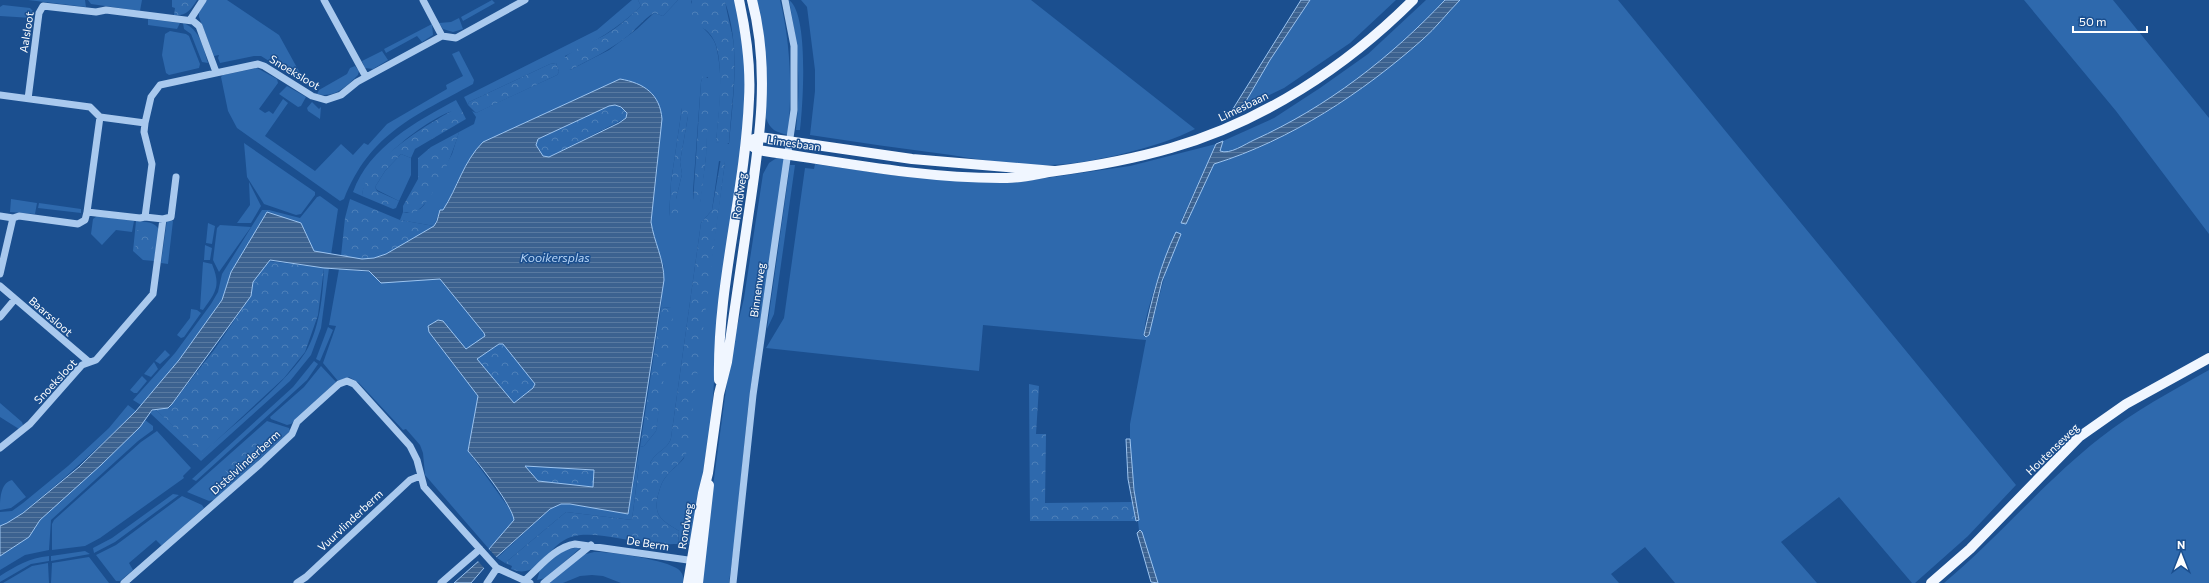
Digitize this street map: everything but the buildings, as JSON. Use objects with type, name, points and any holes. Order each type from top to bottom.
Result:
[{"type":"main road","name":"Rondweg","points":[[719,394],[721,314],[746,142],[749,99],[748,58],[740,0]]},
{"type":"main road","name":"Rondweg","points":[[698,583],[696,561],[703,492],[708,473],[719,394],[727,362],[760,137],[762,70],[759,32],[752,0]]},
{"type":"main road","name":"Limesbaan","points":[[746,142],[758,150],[966,177],[1010,178],[1114,162],[1172,148],[1243,121],[1289,96],[1333,68],[1367,43],[1413,0]]},
{"type":"main road","name":"Limesbaan","points":[[746,142],[760,137],[912,159],[1054,171]]},
{"type":"main road","name":"Houtenseweg","points":[[1931,583],[1970,549],[2079,437],[2126,404],[2209,358]]},
{"type":"main road","name":"Rondweg","points":[[688,583],[696,561]]},
{"type":"street","points":[[203,0],[190,20],[199,26],[216,72]]},
{"type":"street","points":[[324,0],[366,77]]},
{"type":"street","points":[[423,0],[442,36]]},
{"type":"street","name":"Snoeksloot","points":[[145,217],[152,164],[144,132],[144,123],[151,97],[160,85],[250,65],[264,66],[312,96],[326,100],[341,95],[366,77],[442,36],[456,38],[525,0]]},
{"type":"street","name":"Binnenweg","points":[[733,583],[753,395],[794,142],[795,70],[792,32],[785,0]]},
{"type":"street","name":"Aalsloot","points":[[28,99],[39,13],[42,6],[96,12],[106,10],[190,20]]},
{"type":"street","points":[[0,95],[90,107],[100,117],[144,123]]},
{"type":"street","points":[[0,216],[13,218],[19,216],[78,224],[84,222],[87,212],[100,117]]},
{"type":"street","name":"Snoeksloot","points":[[0,448],[30,424],[82,365],[96,360],[153,294],[163,219],[171,217],[176,178]]},
{"type":"street","points":[[87,212],[163,219]]},
{"type":"street","points":[[0,274],[13,218]]},
{"type":"street","name":"Baarssloot","points":[[0,286],[89,362]]},
{"type":"street","points":[[0,317],[15,299]]},
{"type":"street","name":"Distelvlinderberm","points":[[124,583],[255,468],[292,434],[297,422],[343,382],[354,384],[407,442],[415,455],[424,487],[494,565],[528,581]]},
{"type":"street","name":"Vuurvlinderberm","points":[[296,583],[306,577],[410,480],[420,476]]},
{"type":"street","name":"De Berm","points":[[528,581],[562,547],[575,544],[591,544],[696,561]]},
{"type":"street","points":[[544,583],[591,544]]},
{"type":"street","points":[[441,583],[482,551]]},
{"type":"street","points":[[487,583],[494,565]]},
{"type":"green space","points":[[28,0],[85,0],[86,7]]},
{"type":"green space","points":[[88,0],[142,0],[140,11],[91,4]]},
{"type":"green space","points":[[172,0],[197,0],[185,14],[174,15],[175,8],[172,7]]},
{"type":"green space","points":[[206,0],[227,0],[279,35],[306,84],[261,56],[220,63],[218,58],[219,55],[214,56],[199,17],[199,13]]},
{"type":"green space","points":[[492,0],[495,3],[463,21],[461,17]]},
{"type":"green space","points":[[632,0],[638,0],[641,6],[615,28],[586,46],[565,56],[570,70],[609,50],[637,29],[654,13],[663,16],[678,0],[692,0],[691,2],[696,19],[714,40],[718,57],[720,69],[720,94],[716,142],[729,144],[734,90],[734,54],[730,19],[725,0],[736,0],[748,86],[716,355],[711,423],[691,544],[678,544],[679,531],[660,517],[657,502],[660,488],[664,480],[669,472],[684,458],[725,162],[719,161],[712,210],[701,223],[671,438],[667,445],[650,464],[639,464],[632,520],[566,512],[505,563],[497,558],[550,509],[561,504],[570,504],[628,514],[640,447],[644,446],[656,431],[671,308],[661,307],[664,267],[652,232],[651,222],[658,164],[620,79],[483,142],[465,166],[443,210],[440,210],[434,226],[400,220],[403,212],[407,213],[420,209],[424,205],[452,154],[459,132],[474,124],[476,117],[472,111],[476,113],[557,75],[559,72],[556,63],[550,64],[469,102],[468,105],[464,97],[597,30]],"holes":[[[708,77],[706,156],[700,202],[693,199],[693,191],[701,82],[702,79]],[[682,108],[688,116],[680,162],[682,174],[676,199],[669,217],[671,182]]]},
{"type":"green space","points":[[638,0],[678,0],[663,16],[654,13],[646,18],[629,35],[612,47],[570,70],[566,69],[563,60],[570,53],[605,35],[628,18],[641,6]]},
{"type":"green space","points":[[692,0],[725,0],[733,42],[734,84],[729,143],[725,145],[716,142],[720,88],[719,58],[712,37],[706,30],[692,23]]},
{"type":"green space","points":[[757,0],[780,0],[784,17],[790,67],[788,135],[774,130],[769,125],[766,118]]},
{"type":"green space","points":[[789,0],[795,9],[800,23],[802,41],[803,82],[800,130],[796,130],[798,112],[798,65],[795,34]]},
{"type":"green space","points":[[801,0],[1031,0],[1195,129],[1163,142],[1123,154],[1082,162],[1048,165],[1024,165],[1000,162],[810,135],[815,91],[815,70],[807,7]]},
{"type":"green space","points":[[1310,0],[1396,0],[1350,43],[1284,88],[1242,108],[1270,60]]},
{"type":"green space","points":[[1426,0],[1445,0],[1402,42],[1356,79],[1307,112],[1281,127],[1228,152],[1220,151],[1223,141],[1274,118],[1368,54]]},
{"type":"green space","points":[[1460,0],[1618,0],[2016,485],[1968,536],[1915,583],[1912,583],[1839,497],[1781,542],[1817,583],[1675,583],[1645,547],[1611,574],[1619,583],[1158,583],[1139,530],[1130,452],[1130,424],[1146,340],[983,325],[979,371],[766,348],[784,318],[805,168],[814,169],[815,164],[899,176],[1010,183],[1130,166],[1216,144],[1181,221],[1186,224],[1214,164],[1243,154],[1298,129],[1350,96],[1399,60],[1422,40]],"holes":[[[1176,233],[1149,335],[1145,337],[1147,317],[1161,269]]]},
{"type":"green space","points":[[2024,0],[2113,0],[2209,118],[2209,234],[2116,111]]},
{"type":"green space","points":[[3,5],[30,8],[33,11],[32,18],[0,16],[0,7]]},
{"type":"green space","points":[[459,18],[463,29],[453,32],[443,29],[439,23],[451,22]]},
{"type":"green space","points":[[148,19],[180,23],[177,29],[148,25]]},
{"type":"green space","points":[[183,23],[189,26],[197,34],[208,63],[202,62],[191,34],[184,29]]},
{"type":"green space","points":[[432,24],[433,35],[422,42],[417,36],[386,53],[384,49]]},
{"type":"green space","points":[[170,31],[189,36],[200,64],[199,68],[169,75],[166,73],[162,55],[165,34]]},
{"type":"green space","points":[[382,51],[388,60],[373,69],[365,68],[362,61]]},
{"type":"green space","points":[[459,51],[474,80],[473,84],[414,117],[396,129],[381,142],[367,158],[355,176],[344,199],[340,201],[237,128],[228,111],[221,77],[223,75],[257,68],[277,79],[278,83],[259,109],[265,113],[269,111],[273,114],[283,99],[288,103],[265,136],[315,171],[341,144],[353,155],[364,143],[368,145],[387,124],[447,89],[446,85],[463,76],[452,54]]},
{"type":"green space","points":[[556,63],[559,72],[557,75],[476,113],[468,105],[469,102],[550,64]]},
{"type":"green space","points":[[355,66],[359,71],[358,75],[345,87],[329,95],[317,94],[319,90],[347,74],[350,68]]},
{"type":"green space","points":[[703,76],[710,79],[706,156],[701,199],[700,202],[693,202],[701,82]]},
{"type":"green space","points":[[287,86],[306,97],[301,106],[298,107],[279,94]]},
{"type":"green space","points":[[686,99],[688,116],[680,162],[682,174],[676,199],[679,218],[675,224],[669,218],[671,182],[682,108]]},
{"type":"green space","points":[[456,100],[461,109],[449,112],[434,120],[402,142],[375,170],[366,184],[362,196],[353,192],[360,176],[382,149],[410,126]]},
{"type":"green space","points":[[312,102],[319,109],[321,107],[320,119],[308,111],[307,108]]},
{"type":"green space","points":[[609,105],[615,105],[626,110],[626,118],[549,157],[543,156],[536,145],[538,139]]},
{"type":"green space","points":[[455,109],[461,109],[466,119],[415,149],[411,158],[401,154],[385,171],[375,187],[377,191],[399,201],[396,208],[393,209],[362,196],[366,183],[374,169],[385,157],[414,134]]},
{"type":"green space","points":[[459,132],[442,176],[429,199],[414,213],[403,212],[403,206],[418,179],[418,158],[431,147]]},
{"type":"green space","points":[[244,143],[315,192],[315,195],[301,214],[296,215],[264,204],[247,177]]},
{"type":"green space","points":[[401,154],[411,158],[411,175],[399,201],[377,190],[375,187],[385,171]]},
{"type":"green space","points":[[778,157],[785,157],[749,398],[729,583],[700,583],[731,352],[744,298],[763,174],[769,163]]},
{"type":"green space","points":[[721,158],[725,162],[687,452],[664,480],[660,488],[657,502],[660,517],[679,531],[678,544],[644,543],[612,537],[580,535],[562,541],[536,566],[529,570],[521,571],[511,569],[512,566],[505,563],[566,512],[632,520],[639,464],[650,464],[667,445],[671,438],[701,223],[712,210]]},
{"type":"green space","points":[[790,165],[795,165],[774,314],[767,329]]},
{"type":"green space","points":[[249,182],[261,206],[251,223],[237,223],[250,205]]},
{"type":"green space","points":[[320,196],[338,209],[331,255],[314,251],[301,223],[267,212],[231,272],[222,300],[179,360],[141,405],[133,400],[175,353],[211,304],[218,292],[222,274],[262,210],[269,210],[300,218],[317,197]]},
{"type":"green space","points":[[11,199],[37,203],[35,214],[10,212]]},
{"type":"green space","points":[[350,199],[400,220],[434,226],[409,242],[381,256],[363,259],[341,256],[345,218]]},
{"type":"green space","points":[[39,203],[81,209],[81,213],[38,208]]},
{"type":"green space","points":[[97,216],[134,221],[132,232],[116,230],[102,245],[91,234],[93,219]]},
{"type":"green space","points":[[167,220],[173,221],[168,264],[161,263]]},
{"type":"green space","points":[[136,221],[152,223],[159,230],[154,261],[143,260],[133,251]]},
{"type":"green space","points":[[208,223],[215,226],[212,244],[206,243]]},
{"type":"green space","points":[[220,225],[251,227],[219,272],[213,260],[217,228]]},
{"type":"green space","points":[[137,230],[154,232],[152,253],[135,251]]},
{"type":"green space","points":[[205,245],[212,248],[210,260],[204,260]]},
{"type":"green space","points":[[269,261],[324,268],[318,315],[305,352],[284,378],[202,454],[155,409],[169,408],[214,350],[251,296],[253,282]]},
{"type":"green space","points":[[203,262],[212,264],[217,283],[214,293],[203,310],[200,309]]},
{"type":"green space","points":[[324,267],[329,268],[321,328],[311,355],[290,381],[201,461],[150,413],[155,409],[202,453],[284,379],[305,353],[314,333],[320,311]]},
{"type":"green space","points":[[339,269],[440,279],[486,336],[466,349],[434,339],[478,396],[468,451],[514,515],[514,521],[489,549],[425,475],[423,453],[420,445],[406,429],[403,430],[359,383],[349,377],[338,381],[323,363],[336,326],[329,325]]},
{"type":"green space","points":[[661,307],[671,308],[674,310],[656,431],[644,446],[640,447]]},
{"type":"green space","points":[[191,309],[197,310],[201,313],[184,337],[181,338],[177,335],[190,318]]},
{"type":"green space","points":[[328,327],[333,330],[320,361],[316,359]]},
{"type":"green space","points":[[499,344],[503,344],[535,384],[533,388],[514,403],[477,359]]},
{"type":"green space","points":[[165,350],[170,355],[160,364],[155,361]]},
{"type":"green space","points":[[314,361],[318,364],[307,380],[196,481],[192,479],[293,387]]},
{"type":"green space","points":[[154,362],[158,369],[151,377],[144,374]]},
{"type":"green space","points":[[321,366],[336,382],[291,424],[287,425],[271,419],[270,417],[304,387]]},
{"type":"green space","points":[[2209,370],[2209,583],[1944,583],[1984,547],[2060,472],[2100,438],[2140,410]]},
{"type":"green space","points":[[142,376],[147,381],[137,393],[134,393],[130,390]]},
{"type":"green space","points":[[1029,384],[1039,386],[1036,434],[1046,434],[1045,503],[1132,502],[1136,521],[1030,521]]},
{"type":"green space","points":[[0,403],[22,422],[23,425],[19,429],[0,417]]},
{"type":"green space","points":[[128,405],[136,411],[88,457],[25,511],[10,522],[0,526],[0,512],[12,511],[68,466],[109,428]]},
{"type":"green space","points":[[145,420],[153,426],[153,430],[138,441],[51,520],[49,550],[25,555],[0,570],[0,556],[29,537],[40,520]]},
{"type":"green space","points":[[267,421],[289,428],[290,431],[215,501],[209,501],[187,492]]},
{"type":"green space","points":[[157,431],[191,468],[183,476],[184,478],[100,538],[85,546],[52,550],[52,524],[54,520],[141,442]]},
{"type":"green space","points":[[258,435],[265,444],[229,475],[222,467]]},
{"type":"green space","points":[[524,465],[595,470],[593,487],[538,481]]},
{"type":"green space","points":[[12,480],[26,497],[11,508],[0,510],[3,488]]},
{"type":"green space","points":[[173,494],[179,495],[115,542],[94,553],[93,548],[112,538]]},
{"type":"green space","points":[[182,496],[202,505],[204,508],[162,546],[156,540],[129,563],[133,570],[120,581],[116,581],[96,555],[116,545]]},
{"type":"green space","points":[[579,547],[579,549],[546,578],[537,580],[540,570],[562,551]]},
{"type":"green space","points":[[85,551],[90,554],[51,561],[51,556]]},
{"type":"green space","points":[[594,552],[612,553],[662,562],[678,569],[681,572],[684,583],[621,583],[603,576],[592,575],[580,576],[563,583],[549,583],[582,555]]},
{"type":"green space","points":[[49,556],[49,561],[31,564],[0,582],[0,576],[17,566],[35,559]]},
{"type":"green space","points":[[89,557],[109,583],[51,583],[52,563]]},
{"type":"green space","points":[[48,563],[49,583],[3,583],[32,566]]},
{"type":"water","points":[[1301,0],[1310,0],[1270,60],[1242,108],[1231,112]]},
{"type":"water","points":[[1445,0],[1460,0],[1422,40],[1399,60],[1350,96],[1324,113],[1271,142],[1214,164],[1186,224],[1181,223],[1216,144],[1223,141],[1220,151],[1228,152],[1281,127],[1307,112],[1332,96],[1380,61],[1402,42]]},
{"type":"water","name":"Kooikersplas","points":[[620,79],[636,83],[649,91],[654,96],[661,110],[662,119],[651,222],[661,258],[664,280],[628,514],[570,504],[561,504],[550,509],[484,568],[471,583],[454,583],[490,551],[489,549],[514,520],[512,513],[502,495],[468,451],[478,396],[429,332],[428,326],[438,320],[443,321],[466,349],[485,336],[484,333],[440,279],[381,283],[369,271],[324,268],[270,260],[253,282],[251,296],[172,404],[168,408],[152,410],[140,427],[101,465],[40,520],[29,537],[0,556],[0,526],[23,513],[79,467],[136,411],[179,360],[222,300],[231,272],[267,212],[301,223],[314,251],[362,259],[374,258],[386,254],[434,226],[440,210],[443,210],[470,158],[483,142]],"holes":[[[615,105],[621,107],[627,113],[626,118],[619,123],[549,157],[543,156],[536,145],[538,139],[609,106]],[[499,344],[503,344],[535,384],[533,388],[514,403],[477,359]],[[525,466],[594,470],[593,487],[538,481]]]},
{"type":"water","points":[[1176,232],[1181,234],[1162,281],[1149,335],[1146,337],[1144,335],[1157,282],[1165,257]]},
{"type":"water","points":[[1126,439],[1130,439],[1134,490],[1139,520],[1136,521],[1128,479]]},
{"type":"water","points":[[1140,530],[1142,532],[1158,583],[1151,582],[1137,533]]},
{"type":"pier","points":[[489,549],[497,558],[485,569],[477,560]]}]
